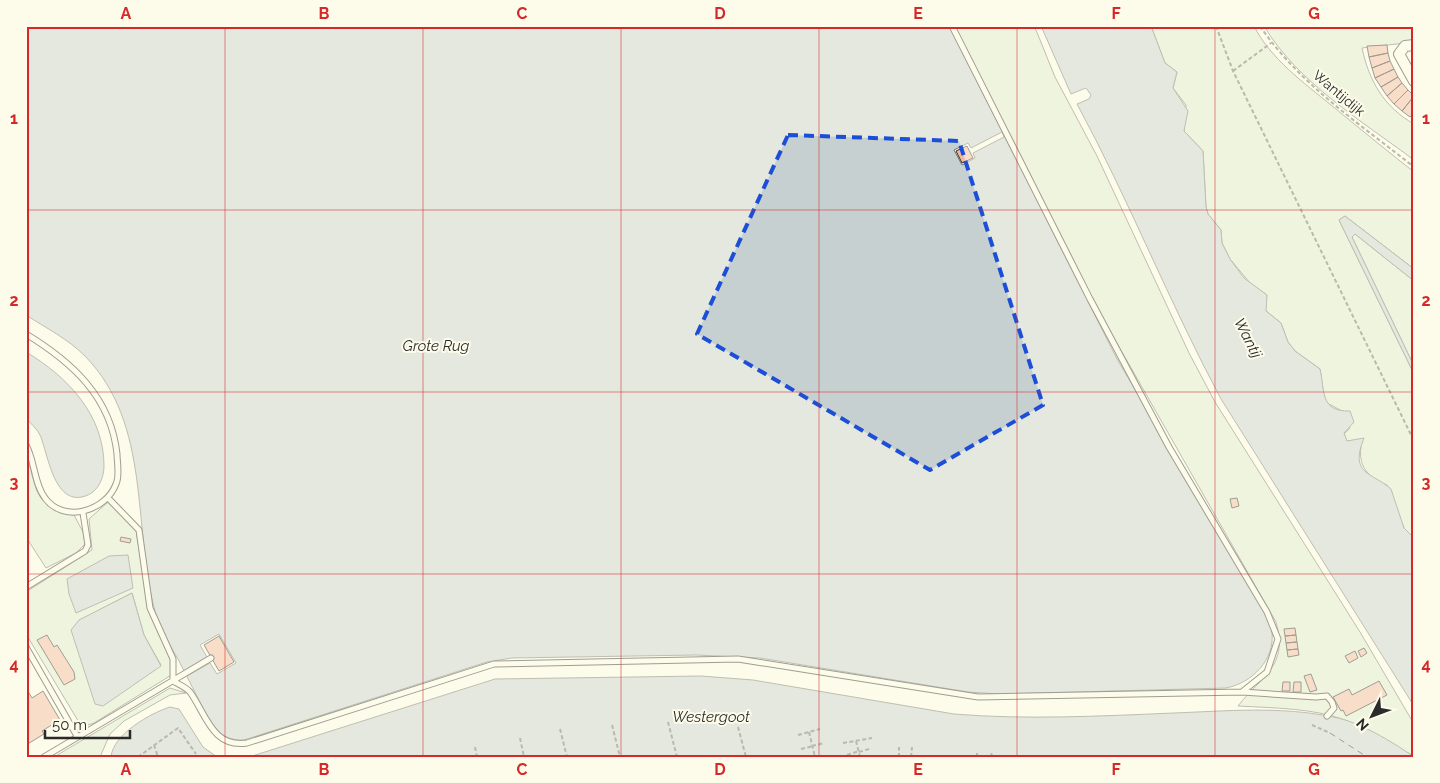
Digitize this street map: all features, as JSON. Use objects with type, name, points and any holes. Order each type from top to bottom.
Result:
[{"type":"street","points":[[1414,45],[1405,46],[1399,54],[1414,81]]},
{"type":"lane","points":[[952,26],[1090,299],[1169,447],[1267,612],[1278,639],[1267,672],[1242,692]]},
{"type":"lane","points":[[26,334],[61,358],[87,382],[106,411],[115,441],[118,463],[117,483],[108,498],[83,513],[70,512],[55,507],[46,500],[40,490],[26,445]]},
{"type":"lane","points":[[108,498],[139,530],[150,608],[173,659],[173,681]]},
{"type":"lane","points":[[26,587],[85,550],[88,545],[83,513]]},
{"type":"lane","points":[[26,647],[77,736]]},
{"type":"lane","points":[[44,757],[211,658]]},
{"type":"lane","points":[[173,681],[189,691],[207,722],[218,736],[229,742],[241,744],[494,664],[738,658],[978,696],[1242,692],[1316,697],[1327,696],[1334,708],[1327,716]]},
{"type":"path","points":[[1216,26],[1233,72],[1414,441]]},
{"type":"path","name":"Wantijdijk","points":[[1260,26],[1290,64],[1318,91],[1414,167]]},
{"type":"path","points":[[1233,72],[1272,42]]},
{"type":"path","points":[[668,722],[677,757]]},
{"type":"path","points":[[138,757],[182,725]]},
{"type":"path","points":[[612,725],[620,757]]},
{"type":"path","points":[[1312,725],[1330,733]]},
{"type":"path","points":[[738,727],[746,757]]},
{"type":"path","points":[[178,728],[196,754]]},
{"type":"path","points":[[560,729],[567,757]]},
{"type":"path","points":[[798,735],[820,730]]},
{"type":"path","points":[[809,732],[815,757]]},
{"type":"path","points":[[520,738],[524,757]]},
{"type":"path","points":[[843,743],[872,738]]},
{"type":"path","points":[[856,742],[860,757]]},
{"type":"path","points":[[801,749],[824,743]]},
{"type":"path","points":[[154,745],[158,757]]},
{"type":"path","points":[[475,747],[477,757]]},
{"type":"path","points":[[899,757],[900,747]]},
{"type":"path","points":[[911,757],[912,747]]},
{"type":"path","points":[[847,755],[869,749]]},
{"type":"path","points":[[977,750],[977,757]]},
{"type":"path","points":[[991,757],[992,751]]},
{"type":"path","points":[[822,757],[827,756]]},
{"type":"highlighted area","points":[[788,135],[959,141],[1043,405],[930,470],[697,334]]},
{"type":"green space","points":[[954,26],[1032,26],[1036,30],[1055,77],[1097,156],[1189,353],[1215,402],[1360,632],[1414,724],[1414,756],[1363,728],[1333,716],[1293,709],[1238,706],[1264,678],[1276,660],[1279,650],[1279,637],[1276,622],[1098,310]]},
{"type":"green space","points":[[1151,26],[1254,26],[1269,49],[1288,69],[1414,172],[1414,269],[1345,216],[1339,220],[1414,374],[1414,538],[1404,528],[1387,485],[1375,479],[1363,466],[1361,447],[1347,441],[1344,434],[1350,428],[1342,411],[1327,403],[1324,396],[1320,369],[1295,351],[1288,342],[1281,323],[1265,310],[1267,295],[1250,283],[1230,259],[1222,243],[1221,230],[1208,214],[1206,207],[1203,151],[1184,131],[1186,105],[1173,88],[1177,72],[1165,63]]},
{"type":"green space","points":[[1264,26],[1414,26],[1414,42],[1362,48],[1369,71],[1379,92],[1394,110],[1414,124],[1414,160],[1332,100],[1294,66]]},
{"type":"green space","points":[[1355,234],[1414,281],[1414,366],[1352,237]]},
{"type":"green space","points":[[26,452],[35,485],[43,501],[61,512],[74,515],[83,532],[85,544],[76,553],[46,568],[26,537]]},
{"type":"green space","points":[[108,502],[136,530],[149,610],[172,663],[173,674],[94,723],[85,726],[80,724],[26,634],[26,592],[92,550],[89,519]],"holes":[[[132,593],[144,635],[161,665],[80,620]]]},
{"type":"green space","points":[[170,688],[186,693],[170,695],[124,721],[110,734],[100,757],[54,757]]},
{"type":"water","name":"Grote Rug","points":[[26,26],[949,26],[1117,359],[1262,605],[1272,632],[1270,652],[1266,661],[1260,669],[1245,681],[1226,688],[1000,694],[968,692],[760,658],[696,655],[512,658],[487,662],[244,740],[226,737],[214,726],[207,716],[159,624],[148,578],[131,445],[121,413],[106,383],[85,356],[64,339],[26,315]]},
{"type":"water","name":"Wantij","points":[[1041,26],[1151,26],[1165,63],[1177,72],[1173,88],[1188,111],[1184,131],[1203,151],[1206,207],[1208,214],[1221,230],[1222,243],[1230,259],[1244,278],[1267,295],[1266,311],[1281,323],[1288,342],[1295,351],[1320,369],[1325,398],[1328,403],[1333,408],[1350,411],[1354,422],[1344,433],[1347,441],[1364,438],[1359,459],[1361,466],[1370,475],[1391,489],[1404,528],[1414,538],[1414,706],[1221,399],[1077,104],[1089,99],[1091,95],[1086,88],[1071,94]]},
{"type":"water","points":[[1345,216],[1414,269],[1414,281],[1355,234],[1352,237],[1414,366],[1414,374],[1339,220]]},
{"type":"water","points":[[26,352],[56,373],[81,399],[98,430],[104,470],[98,487],[88,495],[77,497],[67,494],[60,487],[54,477],[40,435],[26,417]]},
{"type":"water","points":[[128,555],[133,588],[76,613],[69,594],[67,579],[109,556]]},
{"type":"water","points":[[132,593],[144,635],[161,666],[103,706],[95,704],[71,630],[79,620]]},
{"type":"water","name":"Westergoot","points":[[701,676],[753,680],[954,714],[981,716],[1064,717],[1254,710],[1293,711],[1343,719],[1364,727],[1414,757],[249,757],[495,679]]},
{"type":"water","points":[[170,707],[179,709],[203,747],[217,757],[111,757],[113,748],[118,740],[134,726],[153,714]]},
{"type":"pier","points":[[1002,132],[1004,137],[973,153],[975,158],[962,165],[954,150],[968,143],[971,148]]},
{"type":"pier","points":[[219,634],[236,663],[217,674],[210,663],[187,676],[184,671],[207,657],[200,645]]},
{"type":"building","points":[[1387,45],[1388,53],[1369,57],[1367,46]]},
{"type":"building","points":[[1388,53],[1390,61],[1372,68],[1369,57]]},
{"type":"building","points":[[1390,61],[1394,69],[1375,78],[1372,68]]},
{"type":"building","points":[[1394,69],[1398,77],[1381,87],[1375,78]]},
{"type":"building","points":[[1398,77],[1402,83],[1387,96],[1381,87]]},
{"type":"building","points":[[1402,83],[1408,90],[1394,104],[1387,96]]},
{"type":"building","points":[[1408,90],[1414,96],[1402,111],[1394,104]]},
{"type":"building","points":[[1414,96],[1414,112],[1410,117],[1402,111]]},
{"type":"building","points":[[967,146],[973,158],[962,163],[956,151]]},
{"type":"building","points":[[1237,498],[1239,506],[1232,508],[1230,499]]},
{"type":"building","points":[[121,537],[131,539],[130,543],[120,541]]},
{"type":"building","points":[[1295,628],[1296,635],[1285,636],[1284,629]]},
{"type":"building","points":[[47,635],[54,647],[57,645],[74,672],[75,679],[64,685],[37,640]]},
{"type":"building","points":[[1296,635],[1297,642],[1286,643],[1285,636]]},
{"type":"building","points":[[219,636],[234,662],[219,671],[204,645]]},
{"type":"building","points":[[1297,642],[1298,649],[1287,650],[1286,643]]},
{"type":"building","points":[[1364,648],[1367,653],[1361,657],[1358,651]]},
{"type":"building","points":[[1298,649],[1299,655],[1288,657],[1287,650]]},
{"type":"building","points":[[1355,651],[1358,658],[1349,663],[1345,656]]},
{"type":"building","points":[[1311,674],[1317,690],[1310,692],[1304,676]]},
{"type":"building","points":[[1379,681],[1387,695],[1346,716],[1333,697],[1349,689],[1352,695]]},
{"type":"building","points":[[1283,682],[1290,682],[1290,691],[1282,691]]},
{"type":"building","points":[[1294,682],[1301,682],[1301,692],[1293,692]]},
{"type":"building","points":[[26,688],[32,698],[43,691],[60,720],[42,731],[44,734],[26,745]]},
{"type":"ferry route","points":[[1330,733],[1367,757]]}]
